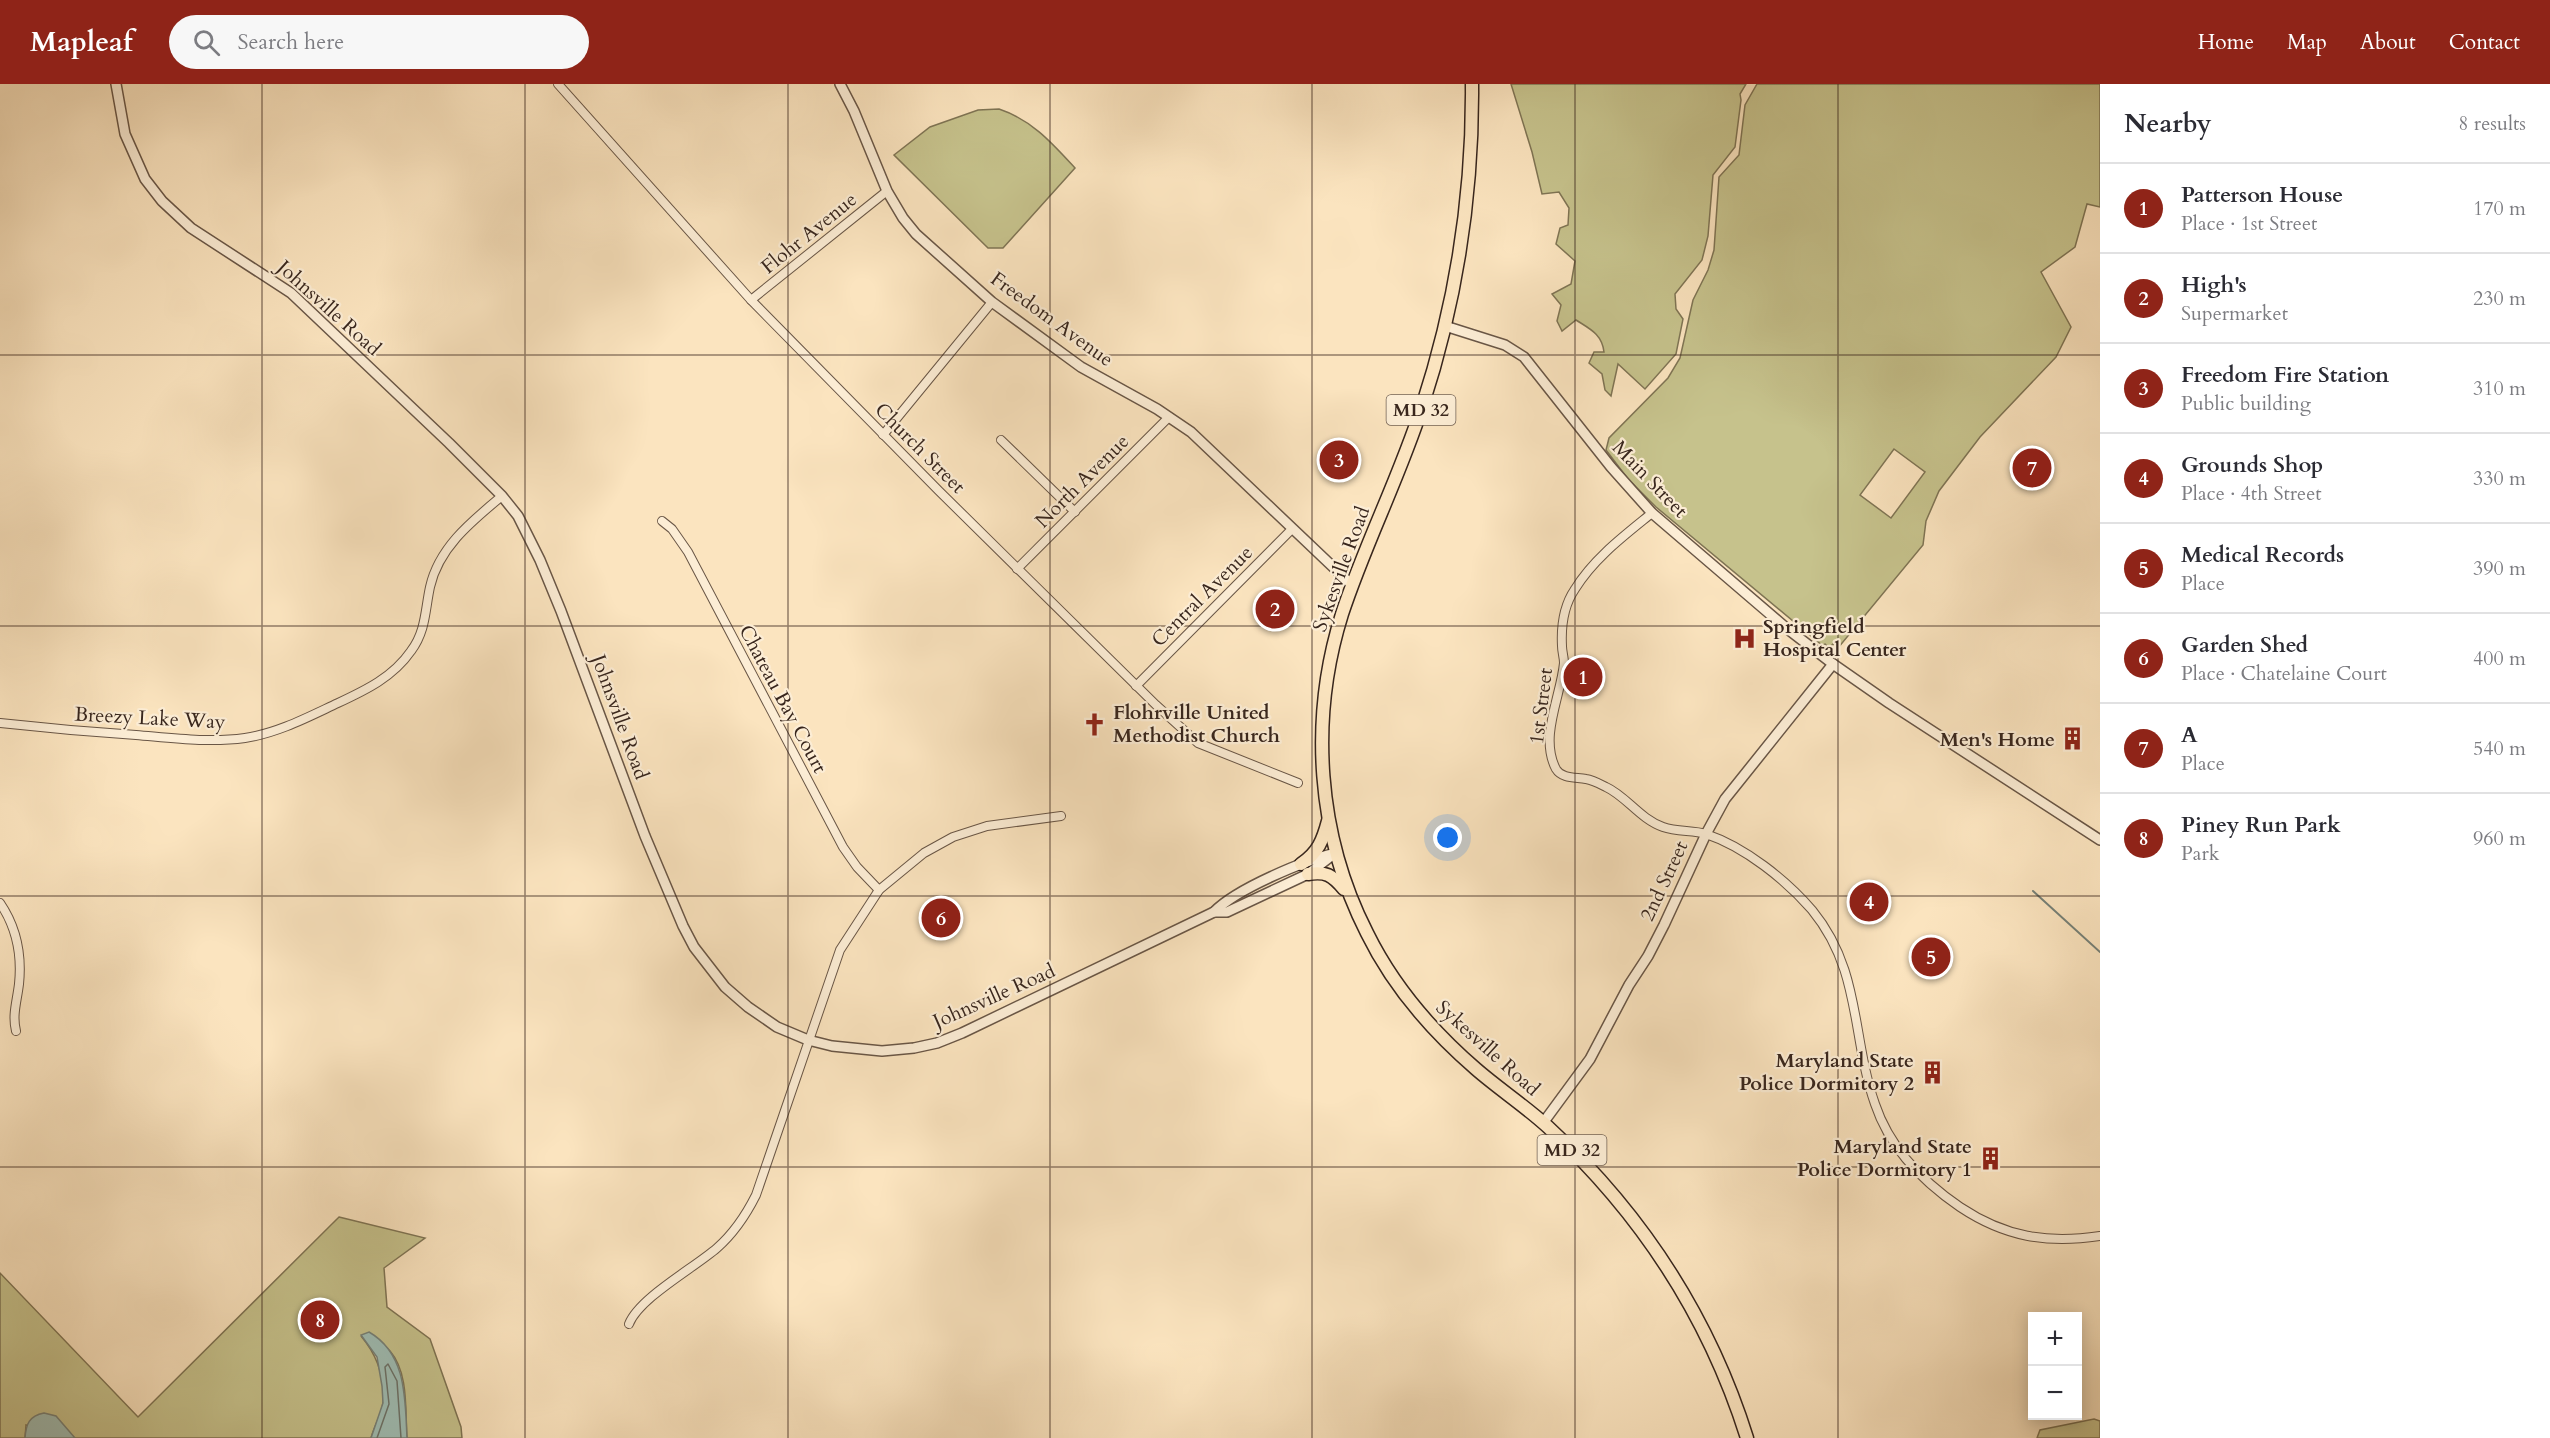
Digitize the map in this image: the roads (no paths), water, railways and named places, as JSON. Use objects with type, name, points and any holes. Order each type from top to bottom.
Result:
[{"type":"main road","name":"Sykesville Road","points":[[1472,84],[1468,187],[1445,326],[1417,420],[1341,617],[1329,670],[1323,714],[1322,758],[1329,820],[1350,897],[1368,935],[1400,989],[1426,1020],[1477,1070],[1543,1123],[1599,1177],[1654,1245],[1698,1318],[1723,1370],[1747,1438]]},
{"type":"main road","points":[[1329,820],[1323,841],[1304,869],[1328,873],[1350,897]]},
{"type":"street","name":"Johnsville Road","points":[[116,84],[125,134],[145,179],[162,201],[191,228],[291,293],[502,496],[527,531],[645,836],[694,947],[725,987],[748,1007],[777,1027],[808,1040],[831,1046],[882,1051],[937,1043],[1038,998],[1214,912],[1231,898],[1304,869],[1336,852]]},
{"type":"street","name":"Church Street","points":[[558,84],[751,300],[883,435],[1136,686],[1198,743],[1298,783]]},
{"type":"street","name":"Freedom Avenue","points":[[840,84],[854,111],[887,191],[903,218],[916,234],[992,302],[1081,367],[1170,417],[1191,432],[1352,585]]},
{"type":"street","name":"Flohr Avenue","points":[[751,300],[887,191]]},
{"type":"street","points":[[883,435],[992,302]]},
{"type":"street","name":"Main Street","points":[[1445,326],[1505,345],[1524,357],[1611,467],[1652,513],[1785,627],[1833,664],[2100,840]]},
{"type":"street","name":"North Avenue","points":[[1017,569],[1170,417]]},
{"type":"street","points":[[1001,440],[1075,513]]},
{"type":"street","name":"Breezy Lake Way","points":[[0,723],[156,737],[221,740],[269,732],[302,720],[383,680],[403,662],[423,628],[430,586],[441,557],[461,532],[502,496]]},
{"type":"street","name":"1st Street","points":[[1652,513],[1588,570],[1566,605],[1562,644],[1564,661],[1554,711],[1550,750],[1557,771],[1562,776],[1588,779],[1610,788],[1635,811],[1663,827],[1706,834]]},
{"type":"street","name":"Chateau Bay Court","points":[[663,521],[672,529],[687,552],[843,847],[857,867],[879,890]]},
{"type":"street","name":"Central Avenue","points":[[1136,686],[1292,529]]},
{"type":"street","name":"2nd Street","points":[[1543,1123],[1590,1059],[1629,985],[1665,925],[1706,834],[1725,799],[1744,772],[1833,664]]},
{"type":"street","points":[[629,1324],[639,1308],[718,1247],[745,1215],[756,1195],[840,950],[879,890],[924,853],[953,837],[987,826],[1061,816]]},
{"type":"street","points":[[1706,834],[1751,857],[1784,882],[1813,911],[1839,951],[1851,988],[1874,1104],[1886,1130],[1910,1166],[1976,1218],[2007,1231],[2047,1239],[2070,1240],[2100,1236]]},
{"type":"street","points":[[0,903],[10,921],[20,956],[14,1019],[16,1031]]},
{"type":"water","points":[[369,1332],[391,1352],[397,1365],[404,1393],[407,1438],[371,1438],[383,1403],[377,1357],[361,1335]]},
{"type":"water","points":[[44,1413],[56,1416],[75,1438],[25,1438],[29,1421]]},
{"type":"waterway","points":[[2033,891],[2100,952]]},
{"type":"place","name":"Freedom Fire Station","points":[[1339,460]]},
{"type":"place","name":"A","points":[[2032,468]]},
{"type":"place","name":"High's","points":[[1275,609]]},
{"type":"place","name":"Springfield Hospital Center","points":[[1745,638]]},
{"type":"place","name":"Patterson House","points":[[1583,677]]},
{"type":"place","name":"Flohrville United Methodist Church","points":[[1095,724]]},
{"type":"place","name":"Men's Home","points":[[2073,739]]},
{"type":"place","name":"Grounds Shop","points":[[1869,902]]},
{"type":"place","name":"Garden Shed","points":[[941,918]]},
{"type":"place","name":"Medical Records","points":[[1931,957]]},
{"type":"place","name":"Maryland State Police Dormitory 2","points":[[1932,1072]]},
{"type":"place","name":"Maryland State Police Dormitory 1","points":[[1990,1158]]},
{"type":"place","name":"Piney Run Park","points":[[320,1320]]}]
